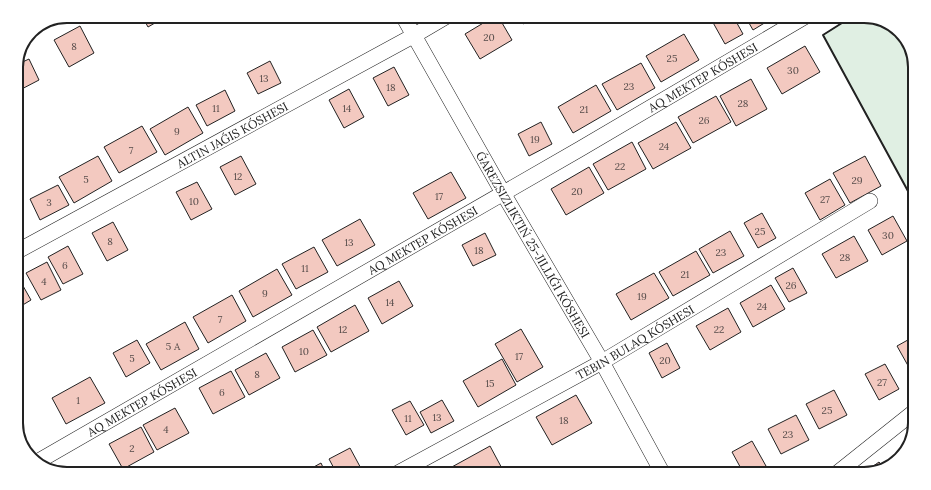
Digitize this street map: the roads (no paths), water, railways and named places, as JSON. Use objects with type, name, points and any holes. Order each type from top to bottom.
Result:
[{"type":"street","points":[[406,23],[602,362],[659,467]]},
{"type":"street","points":[[23,248],[435,23]]},
{"type":"street","name":"AQ MEKTEP KÓSHESI","points":[[42,459],[794,23]]},
{"type":"street","name":"TEBIN BULAQ KÓSHESI","points":[[409,467],[602,362],[870,201]]},
{"type":"street","points":[[845,467],[908,417]]}]
